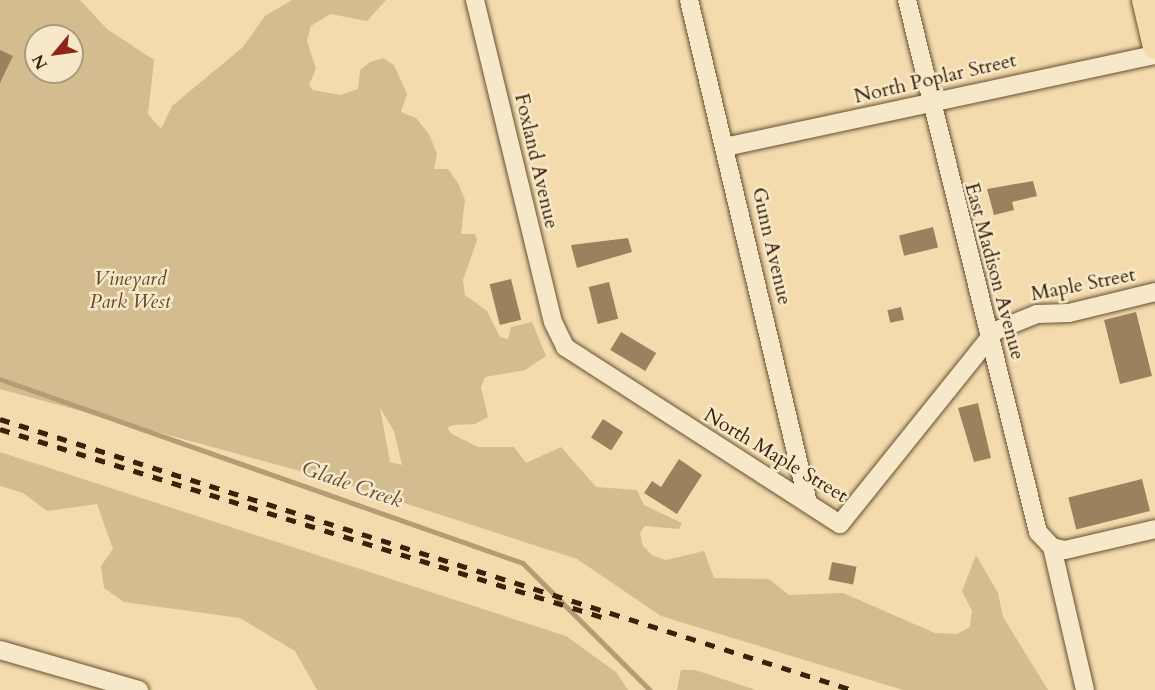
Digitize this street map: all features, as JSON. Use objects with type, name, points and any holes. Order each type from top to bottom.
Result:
[{"type":"main road","points":[[1144,0],[1155,47]]},
{"type":"street","name":"Foxland Avenue","points":[[475,0],[556,332]]},
{"type":"street","name":"Gunn Avenue","points":[[689,0],[808,503]]},
{"type":"street","name":"East Madison Avenue","points":[[907,0],[988,338],[1038,532],[1052,547]]},
{"type":"street","name":"North Poplar Street","points":[[725,147],[1155,55]]},
{"type":"street","name":"Maple Street","points":[[988,338],[1037,314],[1069,313],[1155,292]]},
{"type":"street","name":"North Maple Street","points":[[556,332],[574,356],[840,524],[988,338]]},
{"type":"street","points":[[1085,690],[1052,547],[1065,550],[1155,529]]},
{"type":"street","points":[[0,650],[139,690]]},
{"type":"green space","name":"Vineyard Park West","points":[[0,0],[80,0],[107,29],[154,60],[148,114],[161,129],[172,106],[243,47],[265,16],[292,0],[386,0],[367,21],[330,14],[311,26],[307,41],[316,69],[309,85],[313,90],[340,95],[358,89],[360,70],[370,62],[383,58],[394,65],[407,94],[401,112],[416,118],[429,134],[437,154],[434,169],[448,169],[458,183],[465,200],[461,234],[475,234],[477,240],[463,280],[465,295],[487,311],[500,337],[508,339],[511,327],[532,322],[546,356],[525,370],[485,377],[481,387],[488,417],[475,424],[453,425],[447,428],[452,434],[478,447],[514,447],[526,463],[561,447],[596,487],[637,490],[644,505],[682,523],[679,529],[645,526],[640,533],[643,546],[653,556],[666,560],[704,551],[714,578],[769,579],[789,595],[843,593],[935,633],[957,634],[970,627],[972,611],[962,591],[976,555],[998,593],[1003,617],[1048,690],[903,690],[661,616],[577,559],[333,480],[0,389]],"holes":[[[380,408],[394,431],[402,465],[390,462]]]},
{"type":"green space","points":[[0,452],[566,636],[616,672],[628,690],[317,690],[295,651],[240,618],[124,602],[104,588],[101,566],[113,549],[97,504],[47,511],[23,493],[0,486]]},
{"type":"green space","points":[[681,670],[695,670],[756,690],[677,690]]},
{"type":"building","points":[[0,50],[13,56],[0,83]]},
{"type":"building","points":[[1033,181],[1037,196],[1012,202],[1014,210],[994,215],[987,189]]},
{"type":"building","points":[[933,227],[938,247],[904,256],[899,235]]},
{"type":"building","points":[[628,238],[632,252],[577,268],[571,245]]},
{"type":"building","points":[[511,279],[521,320],[500,325],[490,284]]},
{"type":"building","points":[[609,282],[618,319],[598,324],[589,287]]},
{"type":"building","points":[[901,307],[904,320],[890,323],[887,310]]},
{"type":"building","points":[[1136,312],[1152,376],[1120,384],[1104,320]]},
{"type":"building","points":[[621,332],[656,353],[645,371],[610,350]]},
{"type":"building","points":[[978,403],[991,458],[974,462],[958,408]]},
{"type":"building","points":[[603,419],[623,432],[611,451],[591,437]]},
{"type":"building","points":[[679,459],[702,475],[677,514],[644,493],[652,481],[661,487]]},
{"type":"building","points":[[1142,479],[1150,511],[1076,529],[1068,497]]},
{"type":"building","points":[[832,562],[857,567],[853,584],[829,580]]},
{"type":"waterway","name":"Glade Creek","points":[[0,379],[523,563],[650,690]]},
{"type":"railway","points":[[0,419],[853,690]]},
{"type":"railway","points":[[0,429],[608,619]]}]
